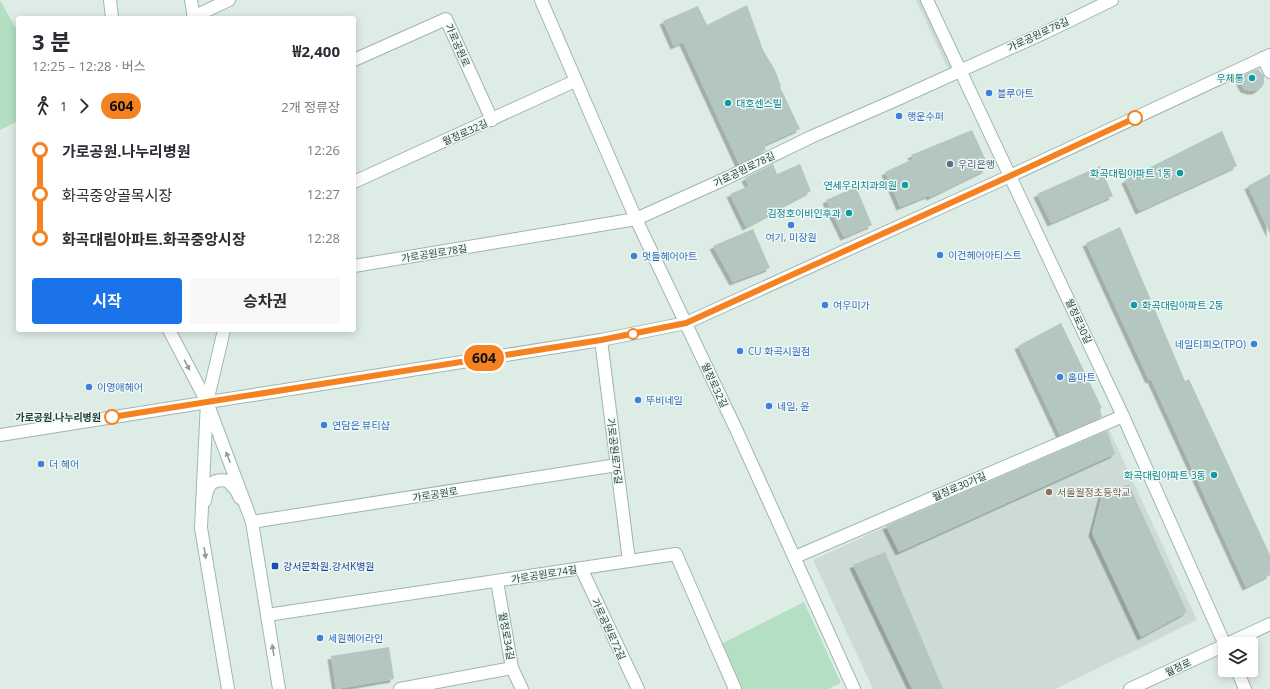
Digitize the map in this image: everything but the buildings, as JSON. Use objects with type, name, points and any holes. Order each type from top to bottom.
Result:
[{"type":"street","points":[[110,0],[112,16]]},
{"type":"street","points":[[191,0],[194,16]]},
{"type":"street","points":[[196,16],[229,0]]},
{"type":"street","name":"월정로32길","points":[[541,0],[636,219],[795,557],[853,686]]},
{"type":"street","name":"월정로30길","points":[[927,0],[961,69],[1123,416],[1222,637]]},
{"type":"street","name":"가로공원로78길","points":[[356,266],[636,219],[727,178],[811,137],[1046,32],[1112,0]]},
{"type":"street","name":"가로공원로","points":[[356,59],[446,18],[492,120]]},
{"type":"street","points":[[0,435],[601,340],[686,323],[1010,176],[1267,56],[1270,72]]},
{"type":"street","name":"월정로32길","points":[[356,181],[575,81]]},
{"type":"street","points":[[170,332],[207,402],[252,522],[279,689]]},
{"type":"street","points":[[224,332],[207,402],[201,528],[228,689]]},
{"type":"street","name":"가로공원로76길","points":[[601,340],[629,561]]},
{"type":"street","name":"월정로30가길","points":[[795,557],[1123,416]]},
{"type":"street","name":"가로공원로","points":[[252,522],[617,465]]},
{"type":"street","points":[[201,528],[209,485],[220,479],[228,481],[236,490],[252,522]]},
{"type":"street","name":"가로공원로74길","points":[[267,615],[676,554],[735,689]]},
{"type":"street","name":"가로공원로72길","points":[[581,568],[638,689]]},
{"type":"street","name":"월정로34길","points":[[497,581],[512,668],[522,689]]},
{"type":"street","name":"월정로","points":[[1243,637],[1270,624]]},
{"type":"street","name":"월정로","points":[[1130,689],[1218,649]]},
{"type":"street","points":[[400,689],[512,668]]},
{"type":"street","points":[[1239,677],[1245,689]]},
{"type":"street","points":[[841,689],[853,686]]},
{"type":"shaded area","points":[[916,0],[929,0],[958,64],[948,69]]},
{"type":"shaded area","name":"서울월정초등학교","points":[[1107,425],[1197,620],[1055,689],[873,689],[813,560]]},
{"type":"green space","points":[[0,0],[16,28],[16,122],[0,130]]},
{"type":"green space","points":[[804,602],[841,683],[828,689],[742,689],[721,644]]},
{"type":"bus line","name":"604","points":[[112,417],[601,340],[686,323],[1135,118]]},
{"type":"place","name":"우체통","points":[[1252,78]]},
{"type":"place","name":"블루아트","points":[[989,93]]},
{"type":"place","name":"대호센스빌","points":[[728,103]]},
{"type":"place","name":"행운수퍼","points":[[899,116]]},
{"type":"place","name":"우리은행","points":[[950,164]]},
{"type":"place","name":"화곡대림아파트 1동","points":[[1180,173]]},
{"type":"place","name":"연세우리치과의원","points":[[905,185]]},
{"type":"place","name":"김정호이비인후과","points":[[849,213]]},
{"type":"place","name":"여기, 미장원","points":[[791,225]]},
{"type":"place","name":"이건헤어아티스트","points":[[940,255]]},
{"type":"place","name":"멋들헤어아트","points":[[634,256]]},
{"type":"place","name":"여우미가","points":[[825,305]]},
{"type":"place","name":"화곡대림아파트 2동","points":[[1134,305]]},
{"type":"place","name":"네일티피오(TPO)","points":[[1254,344]]},
{"type":"place","name":"CU 화곡시원점","points":[[740,351]]},
{"type":"place","name":"홈마트","points":[[1060,377]]},
{"type":"place","name":"이영애헤어","points":[[89,387]]},
{"type":"place","name":"뚜비네일","points":[[638,400]]},
{"type":"place","name":"네일, 윤","points":[[769,406]]},
{"type":"place","name":"가로공원.나누리병원","points":[[112,417]]},
{"type":"place","name":"연담은 뷰티샵","points":[[324,425]]},
{"type":"place","name":"더 헤어","points":[[41,464]]},
{"type":"place","name":"화곡대림아파트 3동","points":[[1214,475]]},
{"type":"place","name":"서울월정초등학교","points":[[1049,492]]},
{"type":"place","name":"강서문화원.강서K병원","points":[[275,566]]},
{"type":"place","name":"세원헤어라인","points":[[320,638]]}]
